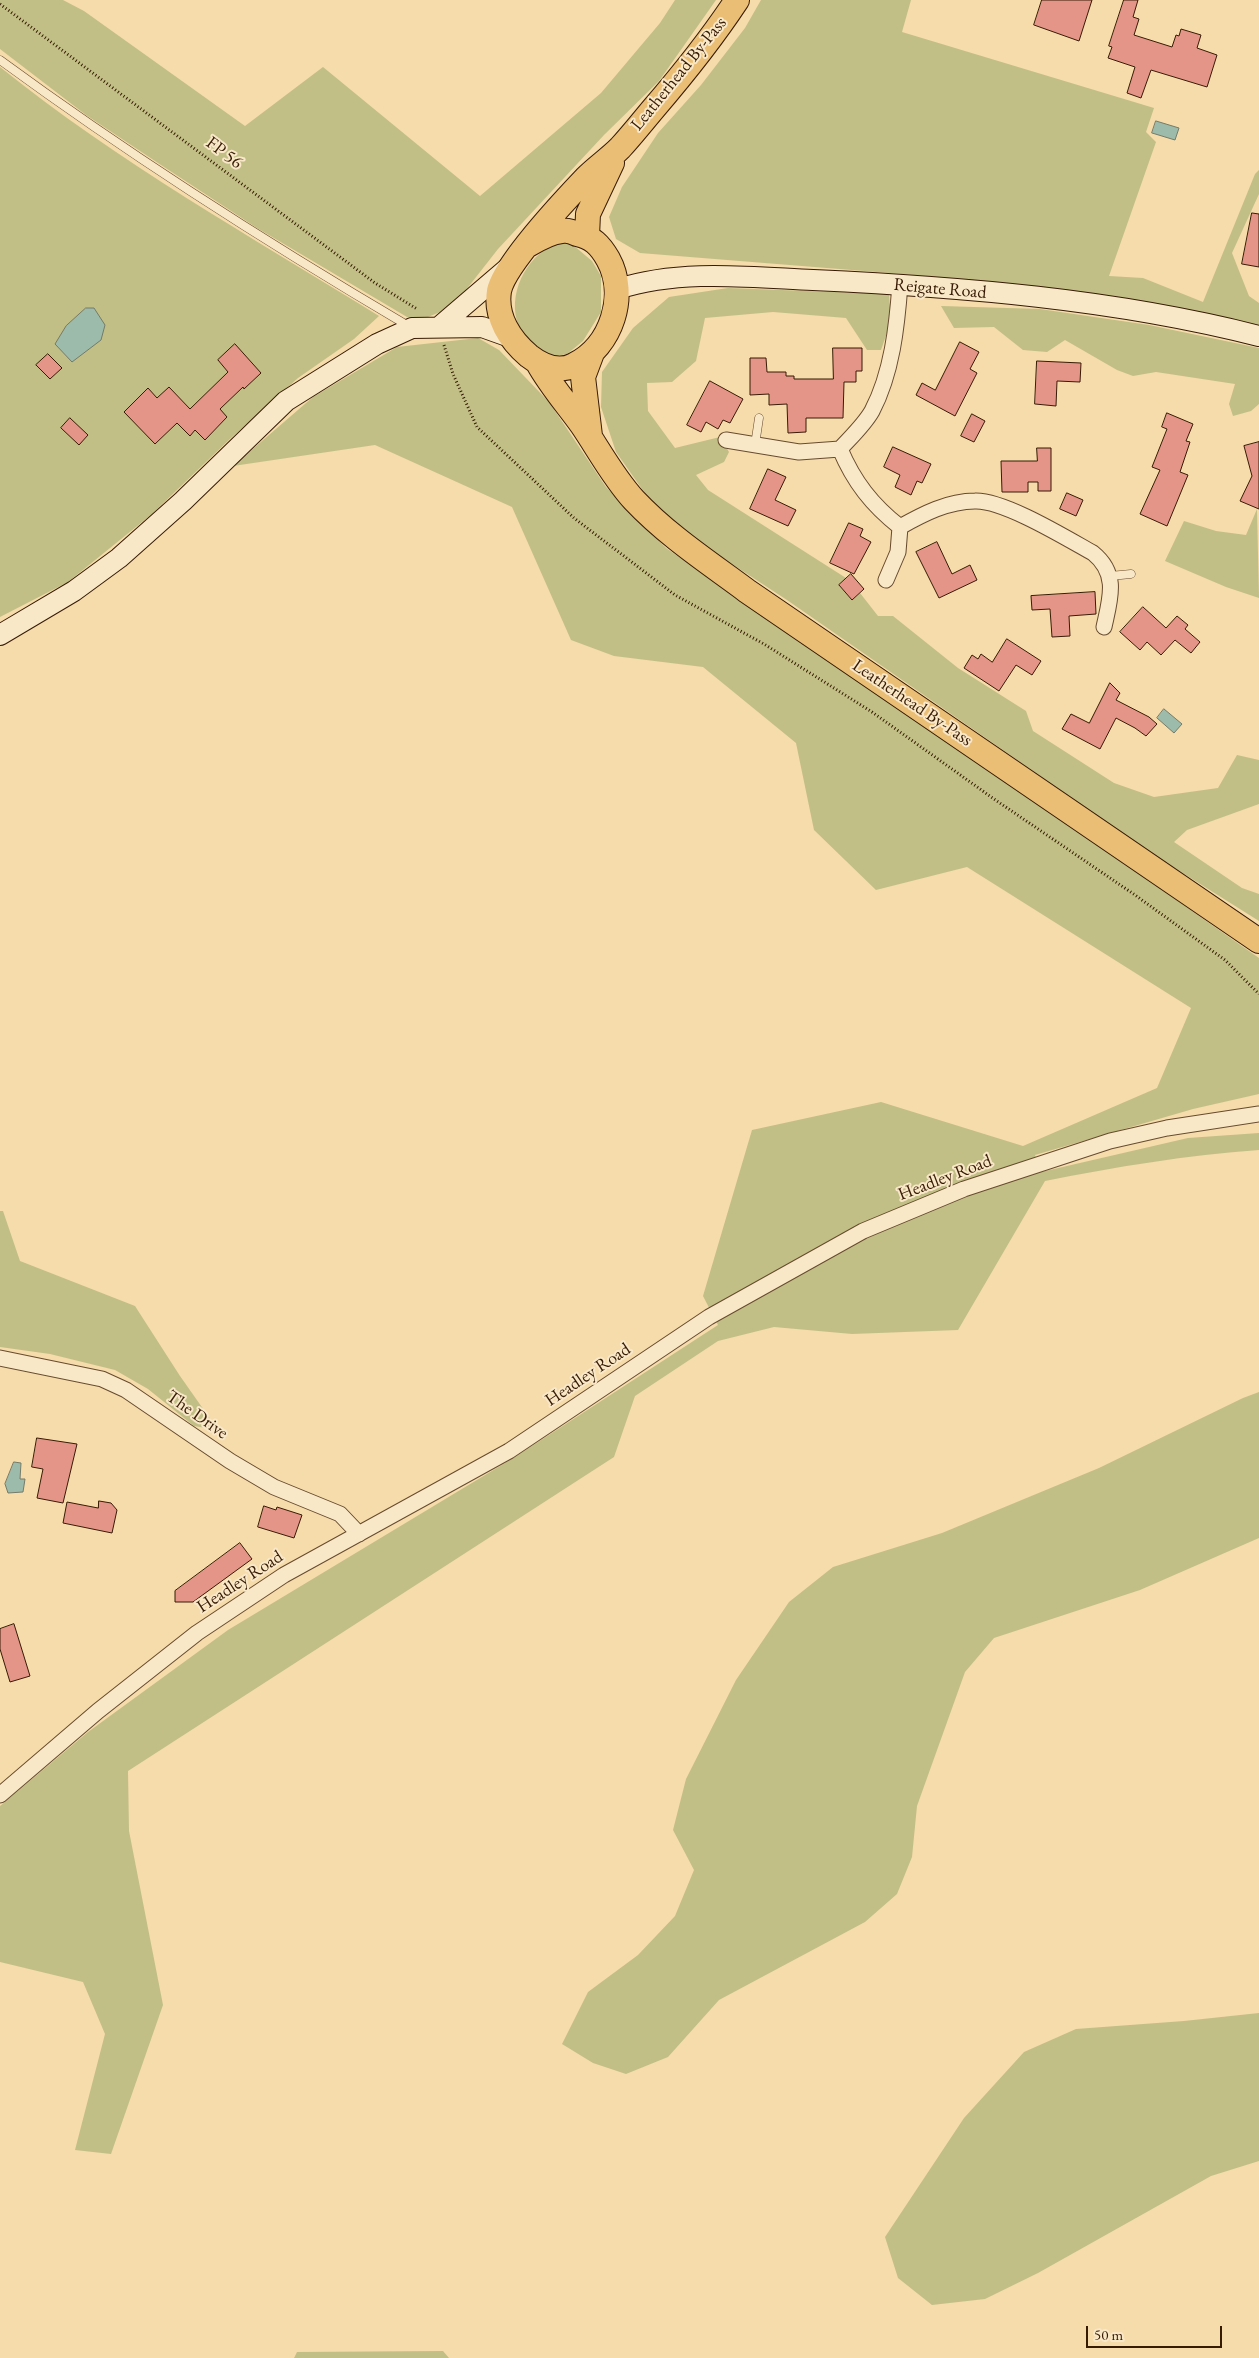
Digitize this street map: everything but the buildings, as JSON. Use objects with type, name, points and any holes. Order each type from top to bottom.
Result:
[{"type":"highway","name":"Leatherhead By-Pass","points":[[528,245],[587,177],[620,148],[687,69],[737,0]]},
{"type":"highway","name":"Leatherhead By-Pass","points":[[587,236],[588,214],[597,190],[620,148]]},
{"type":"highway","points":[[564,230],[587,236],[601,246],[612,267],[618,289],[613,318],[606,335],[592,353],[573,366],[557,369],[538,363],[510,337],[500,315],[499,290],[509,267],[528,245],[544,236],[564,230]]},
{"type":"highway","name":"Leatherhead By-Pass","points":[[590,438],[583,377],[592,353]]},
{"type":"highway","name":"Leatherhead By-Pass","points":[[538,363],[610,470],[634,499],[673,537],[747,591],[1259,942]]},
{"type":"main road","points":[[439,327],[509,267]]},
{"type":"main road","name":"Reigate Road","points":[[618,289],[639,282],[672,277],[746,277],[900,284],[1046,298],[1172,317],[1259,336]]},
{"type":"main road","points":[[0,635],[74,591],[119,558],[183,501],[286,401],[377,344],[412,328],[482,327],[510,337]]},
{"type":"street","points":[[726,440],[799,452],[840,449],[871,412],[882,389],[889,364],[900,284]]},
{"type":"street","points":[[840,449],[849,470],[863,491],[877,509],[900,527]]},
{"type":"street","points":[[900,527],[936,509],[976,501],[993,504],[1025,518],[1093,553],[1102,560],[1110,576],[1104,627]]},
{"type":"street","points":[[886,580],[898,552],[900,527]]},
{"type":"street","name":"Headley Road","points":[[0,1795],[98,1711],[197,1633],[284,1575],[509,1451],[709,1317],[863,1231],[964,1189],[1110,1141],[1167,1128],[1259,1114]]},
{"type":"street","name":"The Drive","points":[[0,1358],[102,1379],[126,1390],[230,1460],[274,1486],[340,1514],[359,1534]]},
{"type":"lane","points":[[0,60],[151,167],[237,223],[412,328]]},
{"type":"lane","points":[[755,445],[759,418]]},
{"type":"lane","points":[[1110,576],[1131,574]]},
{"type":"path","name":"FP 56","points":[[0,4],[375,283],[417,309],[412,328]]},
{"type":"path","points":[[439,327],[453,374],[477,427],[574,518],[675,595],[764,644],[872,712],[1225,960],[1259,994]]},
{"type":"shaded area","points":[[0,0],[63,0],[84,11],[245,126],[323,67],[480,196],[601,93],[660,23],[675,0],[716,0],[659,81],[604,135],[498,249],[462,295],[445,310],[423,319],[407,317],[257,228],[86,115],[0,49]]},
{"type":"shaded area","points":[[761,0],[911,0],[902,32],[1154,108],[1146,132],[1156,142],[1109,276],[1143,278],[1203,302],[1255,174],[1259,170],[1259,194],[1232,253],[1249,296],[1259,303],[1259,329],[1101,297],[939,277],[640,253],[616,239],[609,217],[622,187],[658,133],[701,85],[745,28]]},
{"type":"shaded area","points":[[0,67],[91,135],[185,197],[379,316],[354,339],[298,378],[231,438],[152,514],[68,582],[0,617]]},
{"type":"shaded area","points":[[1156,121],[1179,128],[1175,140],[1152,133]]},
{"type":"shaded area","points":[[561,242],[573,245],[592,261],[601,276],[601,312],[583,341],[567,354],[551,357],[531,342],[519,327],[515,309],[516,296],[524,273],[531,263],[550,247]]},
{"type":"shaded area","points":[[728,288],[889,294],[891,321],[881,350],[867,350],[846,318],[773,312],[705,318],[696,361],[672,382],[647,383],[648,411],[675,448],[720,437],[729,452],[724,462],[696,475],[708,490],[846,578],[839,585],[852,600],[860,593],[878,616],[893,616],[958,668],[1026,711],[1033,731],[1114,783],[1154,797],[1218,788],[1237,755],[1259,760],[1259,804],[1187,830],[1174,842],[1242,888],[1259,894],[1259,921],[1154,855],[787,600],[686,534],[649,499],[616,452],[601,407],[602,372],[633,328],[669,297]]},
{"type":"shaded area","points":[[941,306],[1040,309],[1149,325],[1259,348],[1259,404],[1251,411],[1233,416],[1229,404],[1235,384],[1156,372],[1133,376],[1117,370],[1065,340],[1047,352],[1023,350],[994,327],[954,328]]},
{"type":"shaded area","points":[[86,308],[94,308],[105,325],[101,340],[72,362],[55,344],[66,326]]},
{"type":"shaded area","points":[[478,338],[499,350],[549,402],[606,487],[666,548],[994,772],[1259,958],[1259,1094],[1193,1109],[1035,1155],[1041,1172],[1188,1138],[1259,1133],[1259,1150],[1152,1162],[1045,1181],[958,1330],[852,1334],[774,1327],[718,1341],[635,1396],[614,1457],[128,1771],[129,1831],[163,2005],[111,2154],[75,2150],[105,2034],[83,1982],[0,1962],[0,1806],[88,1732],[228,1630],[515,1457],[718,1325],[703,1296],[752,1130],[881,1102],[1023,1146],[1157,1088],[1191,1008],[967,867],[876,890],[814,830],[796,743],[703,667],[614,656],[571,640],[512,507],[375,445],[233,466],[313,397],[397,347]]},
{"type":"shaded area","points":[[1257,509],[1259,598],[1226,587],[1165,561],[1184,521],[1216,531],[1246,535]]},
{"type":"shaded area","points":[[1164,709],[1182,724],[1174,733],[1157,718]]},
{"type":"shaded area","points":[[0,1211],[3,1211],[20,1261],[135,1306],[180,1376],[218,1430],[194,1426],[148,1389],[115,1370],[50,1354],[0,1347]]},
{"type":"shaded area","points":[[1259,1392],[1259,1538],[1140,1590],[994,1638],[965,1672],[917,1806],[912,1857],[897,1894],[865,1922],[719,2000],[668,2057],[626,2074],[593,2063],[562,2044],[588,1992],[638,1955],[675,1916],[694,1870],[673,1830],[686,1779],[736,1680],[789,1602],[833,1567],[942,1533],[1099,1468]]},
{"type":"shaded area","points":[[14,1462],[21,1463],[20,1479],[25,1479],[23,1492],[8,1493],[5,1484]]},
{"type":"shaded area","points":[[1259,2013],[1259,2161],[1211,2176],[1038,2273],[985,2299],[932,2305],[898,2278],[885,2237],[964,2118],[1024,2052],[1076,2029]]},
{"type":"shaded area","points":[[443,2351],[449,2358],[294,2358],[297,2352]]}]
